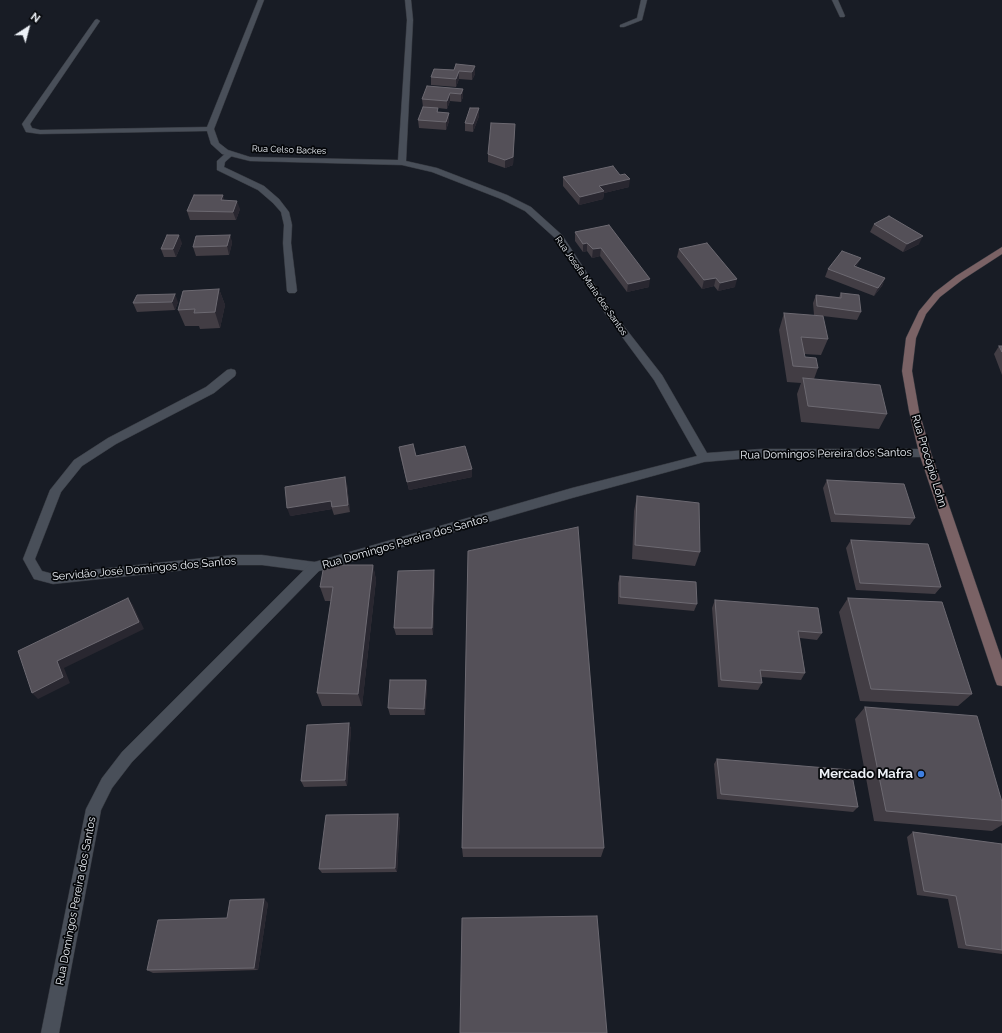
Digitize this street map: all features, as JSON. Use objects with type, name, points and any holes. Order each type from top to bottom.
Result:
[{"type":"main road","name":"Rua Procópio Lohn","points":[[1002,250],[959,278],[937,295],[922,313],[911,338],[908,371],[914,410],[925,453],[1002,680]]},
{"type":"street","points":[[97,21],[26,124],[29,130],[40,132],[210,129],[261,0]]},
{"type":"street","points":[[402,163],[410,20],[408,0]]},
{"type":"street","points":[[622,26],[640,19],[644,0]]},
{"type":"street","points":[[835,0],[842,16]]},
{"type":"street","name":"Rua Celso Backes","points":[[210,129],[215,144],[222,150],[230,154],[250,159],[402,163]]},
{"type":"street","points":[[230,154],[220,161],[220,168],[261,188],[276,201],[285,212],[288,225],[287,243],[292,291]]},
{"type":"street","name":"Rua Josefa Maria dos Santos","points":[[402,163],[434,170],[504,196],[528,209],[559,237],[609,314],[658,378],[704,458]]},
{"type":"street","name":"Servidão José Domingos dos Santos","points":[[231,373],[210,390],[112,441],[78,463],[56,490],[29,559],[38,575],[53,579],[232,560],[262,560],[315,568]]},
{"type":"street","name":"Rua Domingos Pereira dos Santos","points":[[50,1033],[94,809],[107,783],[126,757],[315,568],[572,493],[704,458],[761,452],[925,453]]},
{"type":"building","points":[[456,64],[475,66],[472,72],[459,71],[456,79],[431,77],[434,69],[454,70]]},
{"type":"building","points":[[427,86],[463,89],[461,94],[450,93],[447,101],[422,99]]},
{"type":"building","points":[[423,107],[438,108],[437,112],[449,113],[446,122],[418,120]]},
{"type":"building","points":[[470,108],[479,108],[473,124],[465,123]]},
{"type":"building","points":[[491,123],[515,124],[513,157],[505,160],[488,154]]},
{"type":"building","points":[[613,166],[620,175],[625,174],[630,179],[599,186],[604,191],[580,197],[563,177]]},
{"type":"building","points":[[194,195],[223,195],[221,200],[237,201],[233,212],[187,211]]},
{"type":"building","points":[[889,216],[923,236],[907,244],[874,224]]},
{"type":"building","points":[[609,225],[650,279],[628,284],[601,248],[593,249],[587,243],[583,244],[575,232]]},
{"type":"building","points":[[167,235],[179,235],[173,249],[161,249]]},
{"type":"building","points":[[230,235],[227,246],[193,247],[196,236]]},
{"type":"building","points":[[707,243],[737,279],[720,283],[716,278],[704,280],[679,249]]},
{"type":"building","points":[[842,251],[861,258],[854,266],[885,278],[878,288],[828,269]]},
{"type":"building","points":[[219,289],[215,312],[194,313],[195,309],[178,310],[183,291]]},
{"type":"building","points":[[841,293],[859,295],[861,312],[817,306],[816,295],[841,298]]},
{"type":"building","points":[[175,294],[172,302],[133,303],[137,295]]},
{"type":"building","points":[[784,313],[823,316],[828,339],[801,337],[805,357],[816,358],[818,368],[793,366]]},
{"type":"building","points":[[803,378],[880,385],[887,414],[808,406]]},
{"type":"building","points":[[413,444],[416,456],[465,446],[472,469],[407,482],[399,447]]},
{"type":"building","points":[[345,477],[348,505],[332,507],[331,501],[287,508],[285,487]]},
{"type":"building","points":[[827,480],[904,484],[915,518],[835,514]]},
{"type":"building","points":[[637,496],[699,503],[700,552],[635,545]]},
{"type":"building","points":[[578,527],[604,848],[462,848],[468,551]]},
{"type":"building","points":[[851,540],[928,544],[941,587],[860,583]]},
{"type":"building","points":[[324,565],[373,565],[358,694],[317,693],[333,587],[320,587]]},
{"type":"building","points":[[434,570],[432,628],[394,628],[398,571]]},
{"type":"building","points":[[620,576],[696,582],[697,604],[620,597]]},
{"type":"building","points":[[128,598],[139,622],[57,661],[63,677],[32,693],[18,651]]},
{"type":"building","points":[[848,598],[942,602],[972,694],[871,689]]},
{"type":"building","points":[[715,600],[818,608],[822,633],[798,631],[805,673],[760,670],[762,683],[721,680]]},
{"type":"building","points":[[390,680],[426,680],[424,709],[388,708]]},
{"type":"building","name":"Mercado Mafra","points":[[865,707],[977,716],[1002,802],[1002,821],[886,811]]},
{"type":"building","points":[[349,723],[345,780],[301,781],[307,725]]},
{"type":"building","points":[[717,759],[851,770],[858,807],[721,794]]},
{"type":"building","points":[[398,814],[395,868],[319,869],[326,815]]},
{"type":"building","points":[[913,832],[1002,844],[1002,950],[966,945],[956,896],[924,891]]},
{"type":"building","points":[[264,899],[254,968],[147,970],[158,920],[227,918],[230,900]]},
{"type":"building","points":[[597,916],[607,1033],[460,1033],[462,918]]},
{"type":"place","name":"Mercado Mafra","points":[[921,774]]}]
